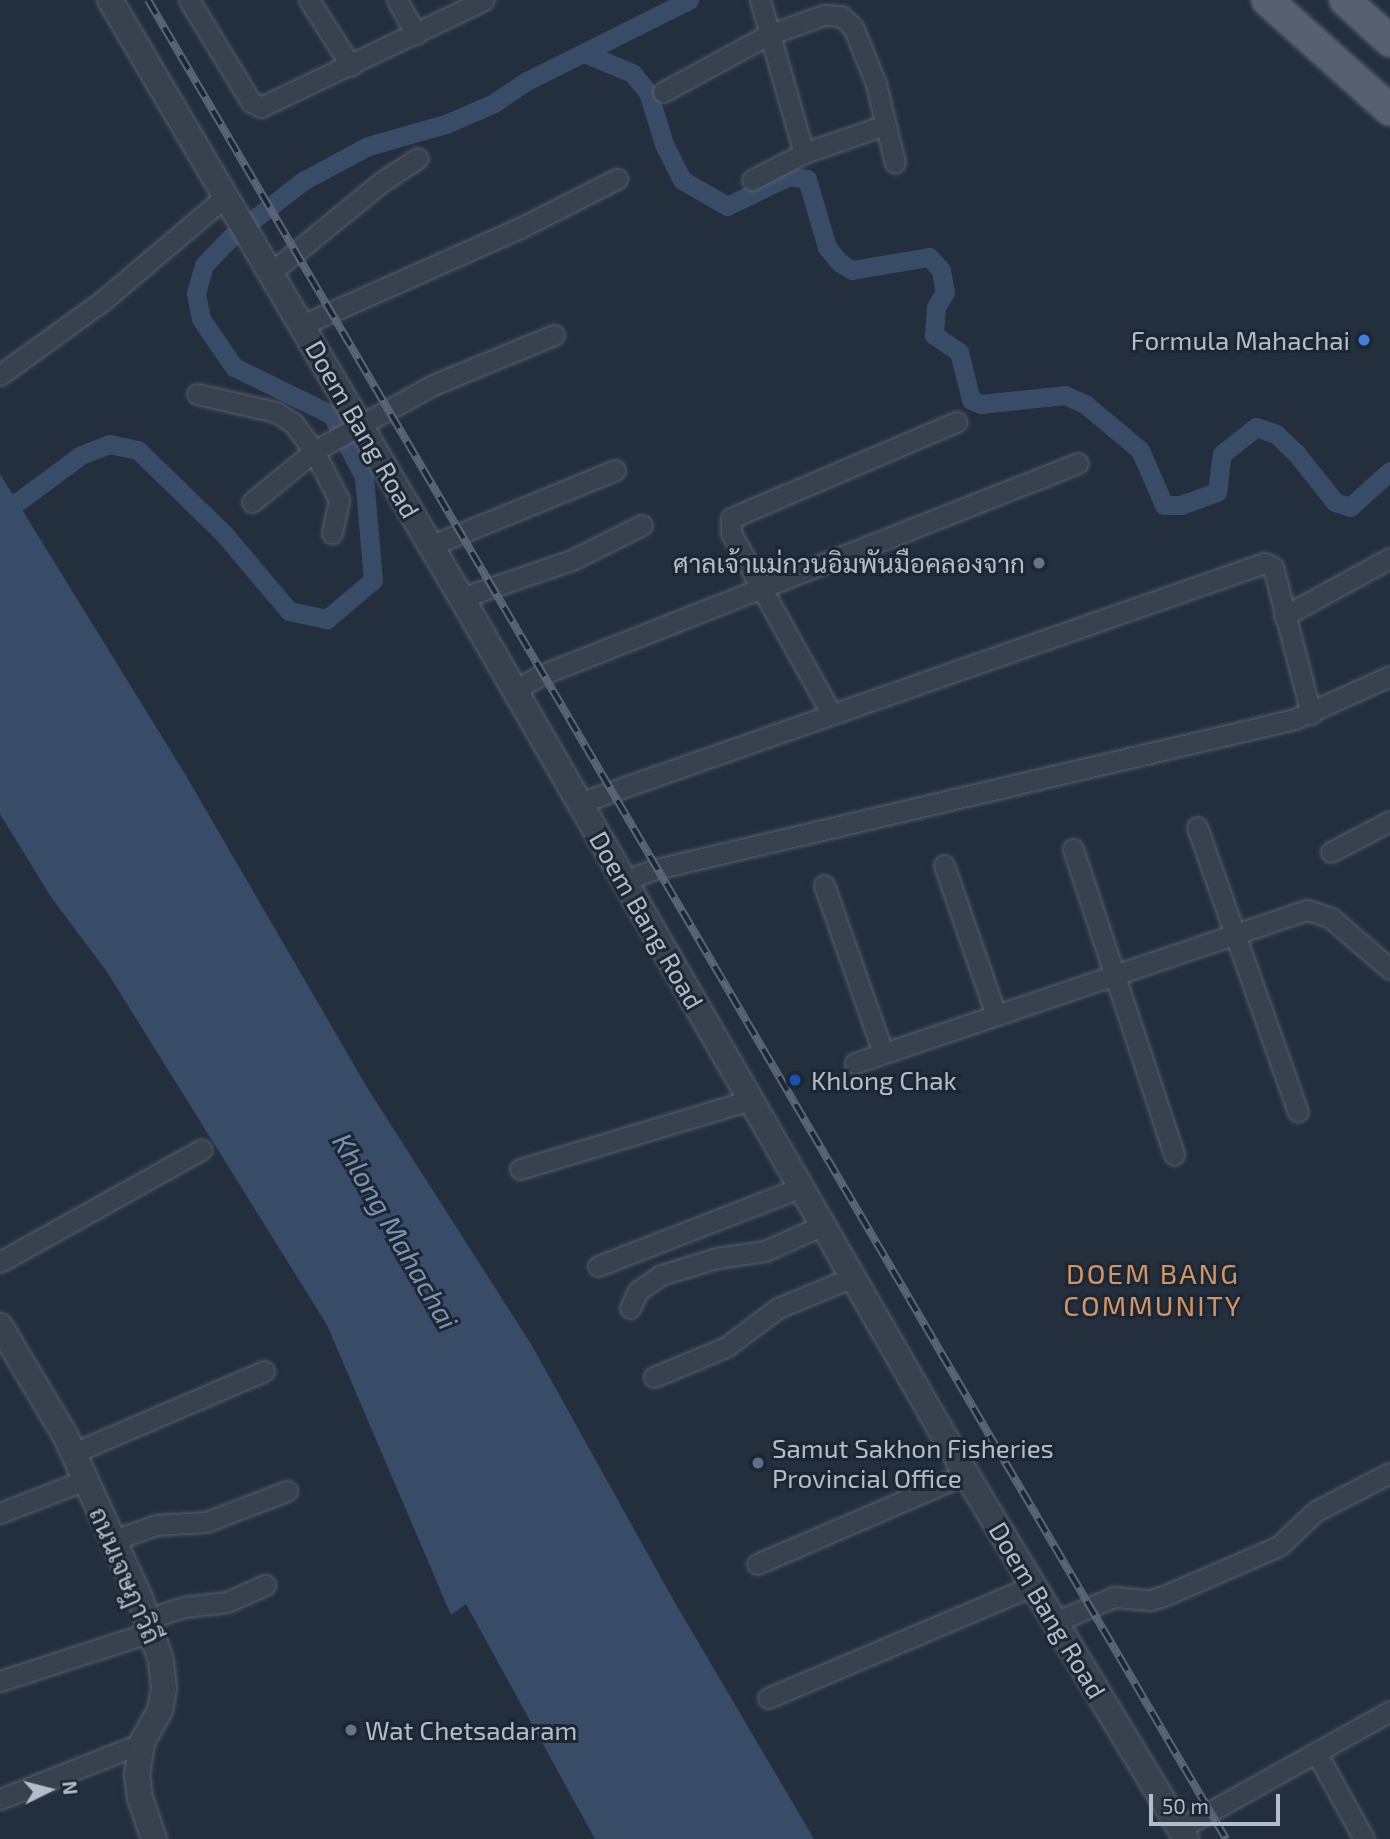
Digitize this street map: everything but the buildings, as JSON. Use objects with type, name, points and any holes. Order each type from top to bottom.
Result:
[{"type":"main road","points":[[1267,0],[1390,110]]},
{"type":"main road","points":[[1345,0],[1390,41]]},
{"type":"street","name":"Doem Bang Road","points":[[110,0],[515,690],[965,1474],[1183,1834]]},
{"type":"street","points":[[189,0],[256,106],[265,106],[351,66],[477,2]]},
{"type":"street","points":[[309,0],[351,66]]},
{"type":"street","points":[[397,0],[416,34]]},
{"type":"street","points":[[760,0],[804,153]]},
{"type":"street","points":[[663,92],[768,35],[824,15],[848,20],[876,84],[895,163]]},
{"type":"street","points":[[752,180],[804,153],[885,125]]},
{"type":"street","points":[[269,274],[380,183],[418,158]]},
{"type":"street","points":[[302,325],[520,228],[617,179]]},
{"type":"street","points":[[0,375],[101,302],[227,196]]},
{"type":"street","points":[[252,502],[314,451],[358,423],[433,385],[554,335]]},
{"type":"street","points":[[197,394],[276,412],[293,423],[314,451],[339,500],[332,533]]},
{"type":"street","points":[[831,713],[731,533],[731,518],[956,422]]},
{"type":"street","points":[[515,690],[541,675],[1078,463]]},
{"type":"street","points":[[430,546],[615,470]]},
{"type":"street","points":[[461,598],[574,559],[642,525]]},
{"type":"street","points":[[1284,616],[1390,558]]},
{"type":"street","points":[[579,803],[1264,563],[1273,567],[1311,715]]},
{"type":"street","points":[[624,881],[656,869],[1311,715],[1390,676]]},
{"type":"street","points":[[1331,852],[1390,821]]},
{"type":"street","points":[[1197,827],[1298,1112]]},
{"type":"street","points":[[1073,849],[1174,1155]]},
{"type":"street","points":[[944,865],[996,1015]]},
{"type":"street","points":[[824,885],[883,1053]]},
{"type":"street","points":[[855,1063],[1307,910],[1331,918],[1390,969]]},
{"type":"street","points":[[520,1169],[750,1100]]},
{"type":"street","points":[[0,1262],[202,1149]]},
{"type":"street","points":[[597,1266],[802,1187]]},
{"type":"street","points":[[629,1308],[638,1291],[661,1275],[717,1258],[765,1251],[823,1225]]},
{"type":"street","points":[[654,1377],[726,1347],[778,1308],[853,1277]]},
{"type":"street","name":"ถนนเจษฎาวิถี","points":[[0,1326],[73,1453],[114,1540],[149,1625],[164,1688],[160,1710],[142,1743],[137,1774],[140,1798],[154,1839]]},
{"type":"street","points":[[73,1453],[264,1371]]},
{"type":"street","points":[[1055,1622],[1114,1597],[1150,1600],[1164,1596],[1279,1546],[1316,1511],[1390,1473]]},
{"type":"street","points":[[757,1564],[965,1474]]},
{"type":"street","points":[[0,1513],[85,1480]]},
{"type":"street","points":[[114,1540],[156,1525],[206,1521],[287,1491]]},
{"type":"street","points":[[0,1681],[149,1625],[185,1607],[227,1602],[265,1586]]},
{"type":"street","points":[[768,1698],[1032,1586]]},
{"type":"street","points":[[1183,1834],[1316,1752],[1390,1711]]},
{"type":"street","points":[[0,1799],[142,1743]]},
{"type":"street","points":[[1316,1752],[1364,1839]]},
{"type":"water","name":"Khlong Mahachai","points":[[0,474],[185,774],[368,1089],[531,1344],[674,1601],[814,1839],[595,1839],[466,1604],[451,1615],[327,1325],[107,972],[51,897],[0,814]]},
{"type":"waterway","points":[[0,515],[81,455],[109,444],[138,450],[224,534],[289,611],[327,619],[373,580],[364,477],[332,415],[234,367],[201,319],[196,293],[204,265],[231,237],[303,181],[368,146],[446,124],[494,103],[527,81],[689,0]]},
{"type":"waterway","points":[[584,53],[632,73],[648,92],[664,144],[682,180],[727,206],[789,176],[807,179],[827,247],[839,262],[852,270],[929,257],[941,270],[945,292],[936,307],[934,335],[959,352],[971,400],[981,404],[1065,395],[1086,405],[1140,450],[1164,505],[1181,505],[1217,492],[1222,454],[1256,427],[1276,434],[1296,453],[1335,502],[1350,507],[1390,471]]},
{"type":"railway","points":[[148,0],[1226,1839]]},
{"type":"place","name":"Formula Mahachai","points":[[1364,340]]},
{"type":"place","name":"ศาลเจ้าแม่กวนอิมพันมือคลองจาก","points":[[1039,563]]},
{"type":"place","name":"Khlong Chak","points":[[795,1080]]},
{"type":"place","name":"Samut Sakhon Fisheries Provincial Office","points":[[758,1463]]},
{"type":"place","name":"Wat Chetsadaram","points":[[351,1730]]},
{"type":"district","name":"DOEM BANG COMMUNITY","points":[[1153,1289]]}]
